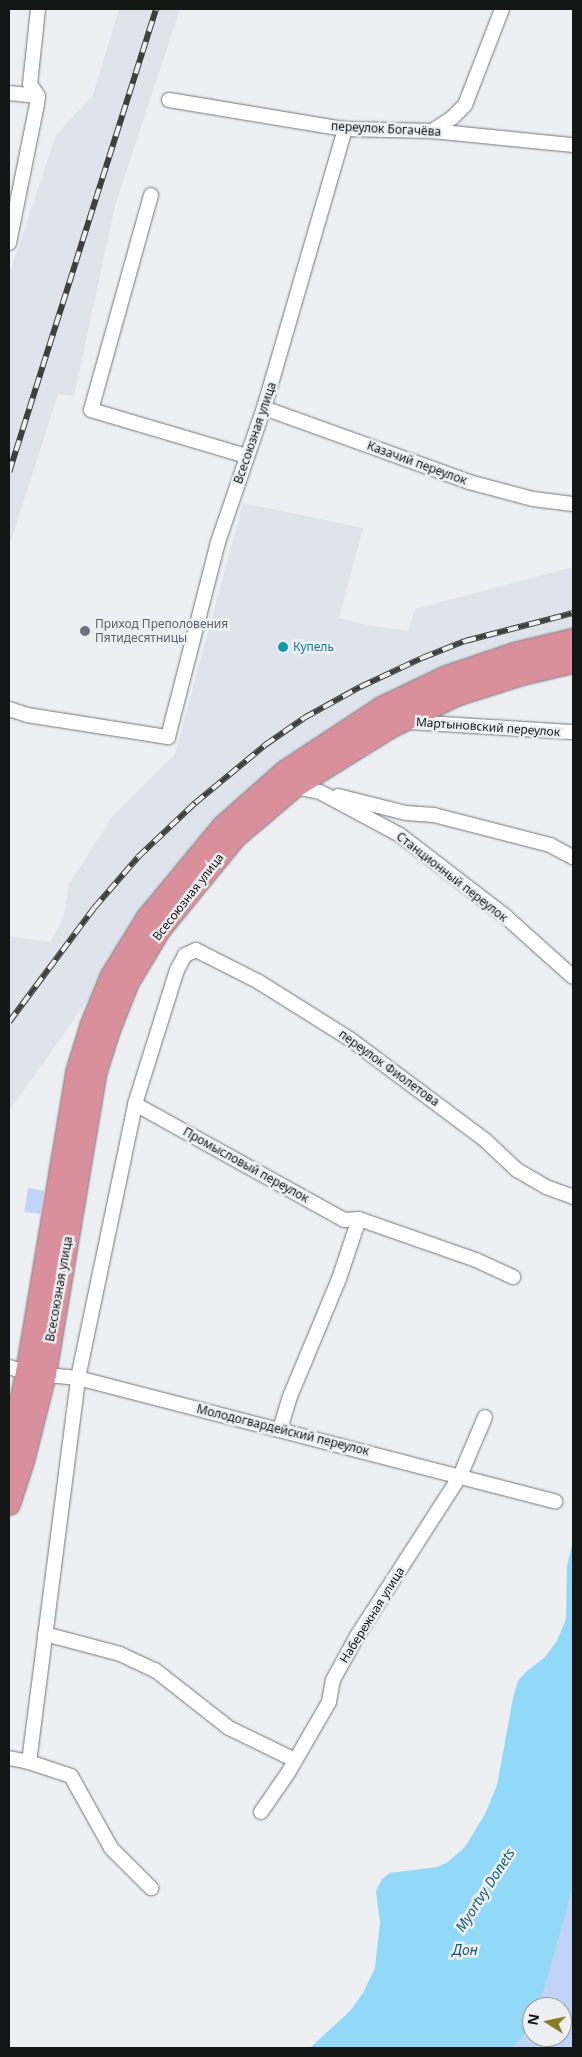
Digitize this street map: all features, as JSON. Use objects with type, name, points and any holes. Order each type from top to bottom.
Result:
[{"type":"highway","name":"Всесоюзная улица","points":[[9,1458],[95,1074],[109,1030],[128,982],[160,930],[229,845],[294,787],[402,721],[416,702],[447,677],[515,654],[573,640]]},
{"type":"highway","name":"Всесоюзная улица","points":[[9,1504],[23,1461],[27,1371],[77,1073],[92,1024],[112,976],[147,919],[223,827],[285,772],[382,708],[456,696],[522,674],[573,662]]},
{"type":"street","points":[[9,243],[38,96],[30,84],[38,9]]},
{"type":"street","points":[[432,131],[452,118],[465,105],[502,9]]},
{"type":"street","points":[[9,93],[38,96]]},
{"type":"street","name":"переулок Богачёва","points":[[169,100],[345,129],[432,131],[573,145]]},
{"type":"street","name":"Всесоюзная улица","points":[[9,709],[27,715],[168,737],[218,542],[264,408],[345,129]]},
{"type":"street","points":[[151,195],[91,410],[246,456]]},
{"type":"street","name":"Казачий переулок","points":[[264,408],[469,482],[532,499],[573,504]]},
{"type":"street","name":"Мартыновский переулок","points":[[402,721],[573,732]]},
{"type":"street","name":"Станционный переулок","points":[[294,787],[406,812],[444,818],[550,845],[573,856]]},
{"type":"street","name":"Станционный переулок","points":[[320,792],[400,835],[505,916],[573,977]]},
{"type":"street","name":"переулок Фиолетова","points":[[135,1104],[177,970],[185,955],[196,950],[259,982],[350,1039],[486,1140],[517,1170],[546,1187],[573,1197]]},
{"type":"street","points":[[29,1762],[78,1378],[135,1104]]},
{"type":"street","name":"Промысловый переулок","points":[[135,1104],[344,1220],[358,1219],[476,1260],[513,1277]]},
{"type":"street","points":[[280,1429],[289,1399],[339,1279],[358,1219]]},
{"type":"street","name":"Молодогвардейский переулок","points":[[27,1371],[78,1378],[555,1501]]},
{"type":"street","name":"Набережная улица","points":[[261,1812],[295,1760],[329,1702],[333,1680],[357,1636],[460,1476],[485,1417]]},
{"type":"street","points":[[45,1634],[120,1654],[155,1670],[229,1728],[295,1760]]},
{"type":"street","points":[[9,1758],[29,1762],[71,1776],[111,1848],[152,1888]]},
{"type":"shaded area","points":[[119,9],[180,9],[115,206],[74,396],[58,394],[9,547],[9,275],[56,135],[93,95]]},
{"type":"shaded area","points":[[243,503],[363,528],[339,618],[366,625],[408,631],[415,609],[573,567],[573,630],[268,776],[213,821],[134,920],[93,993],[9,1111],[9,936],[50,942],[63,919],[69,884],[112,817],[175,754]]},
{"type":"shaded area","points":[[28,1188],[44,1191],[40,1214],[24,1212]]},
{"type":"shaded area","points":[[573,1887],[573,2048],[513,2048],[522,2038],[522,2047],[572,2047],[572,1997],[540,1997]]},
{"type":"water","name":"Дон","points":[[573,1541],[573,1887],[541,1997],[522,1997],[522,2038],[513,2048],[310,2048],[350,2011],[363,1993],[375,1968],[380,1923],[376,1891],[382,1879],[390,1873],[437,1867],[448,1862],[465,1847],[485,1814],[497,1785],[513,1698],[518,1681],[545,1657],[557,1641],[566,1619],[567,1566]]},
{"type":"railway","points":[[9,472],[156,9]]},
{"type":"railway","points":[[9,1022],[94,908],[138,857],[195,803],[265,745],[304,718],[360,687],[422,658],[465,641],[573,613]]},
{"type":"place","name":"Приход Преполовения Пятидесятницы","points":[[85,631]]},
{"type":"place","name":"Купель","points":[[283,647]]},
{"type":"water label","name":"Myortvy Donets","points":[[485,1890]]}]
